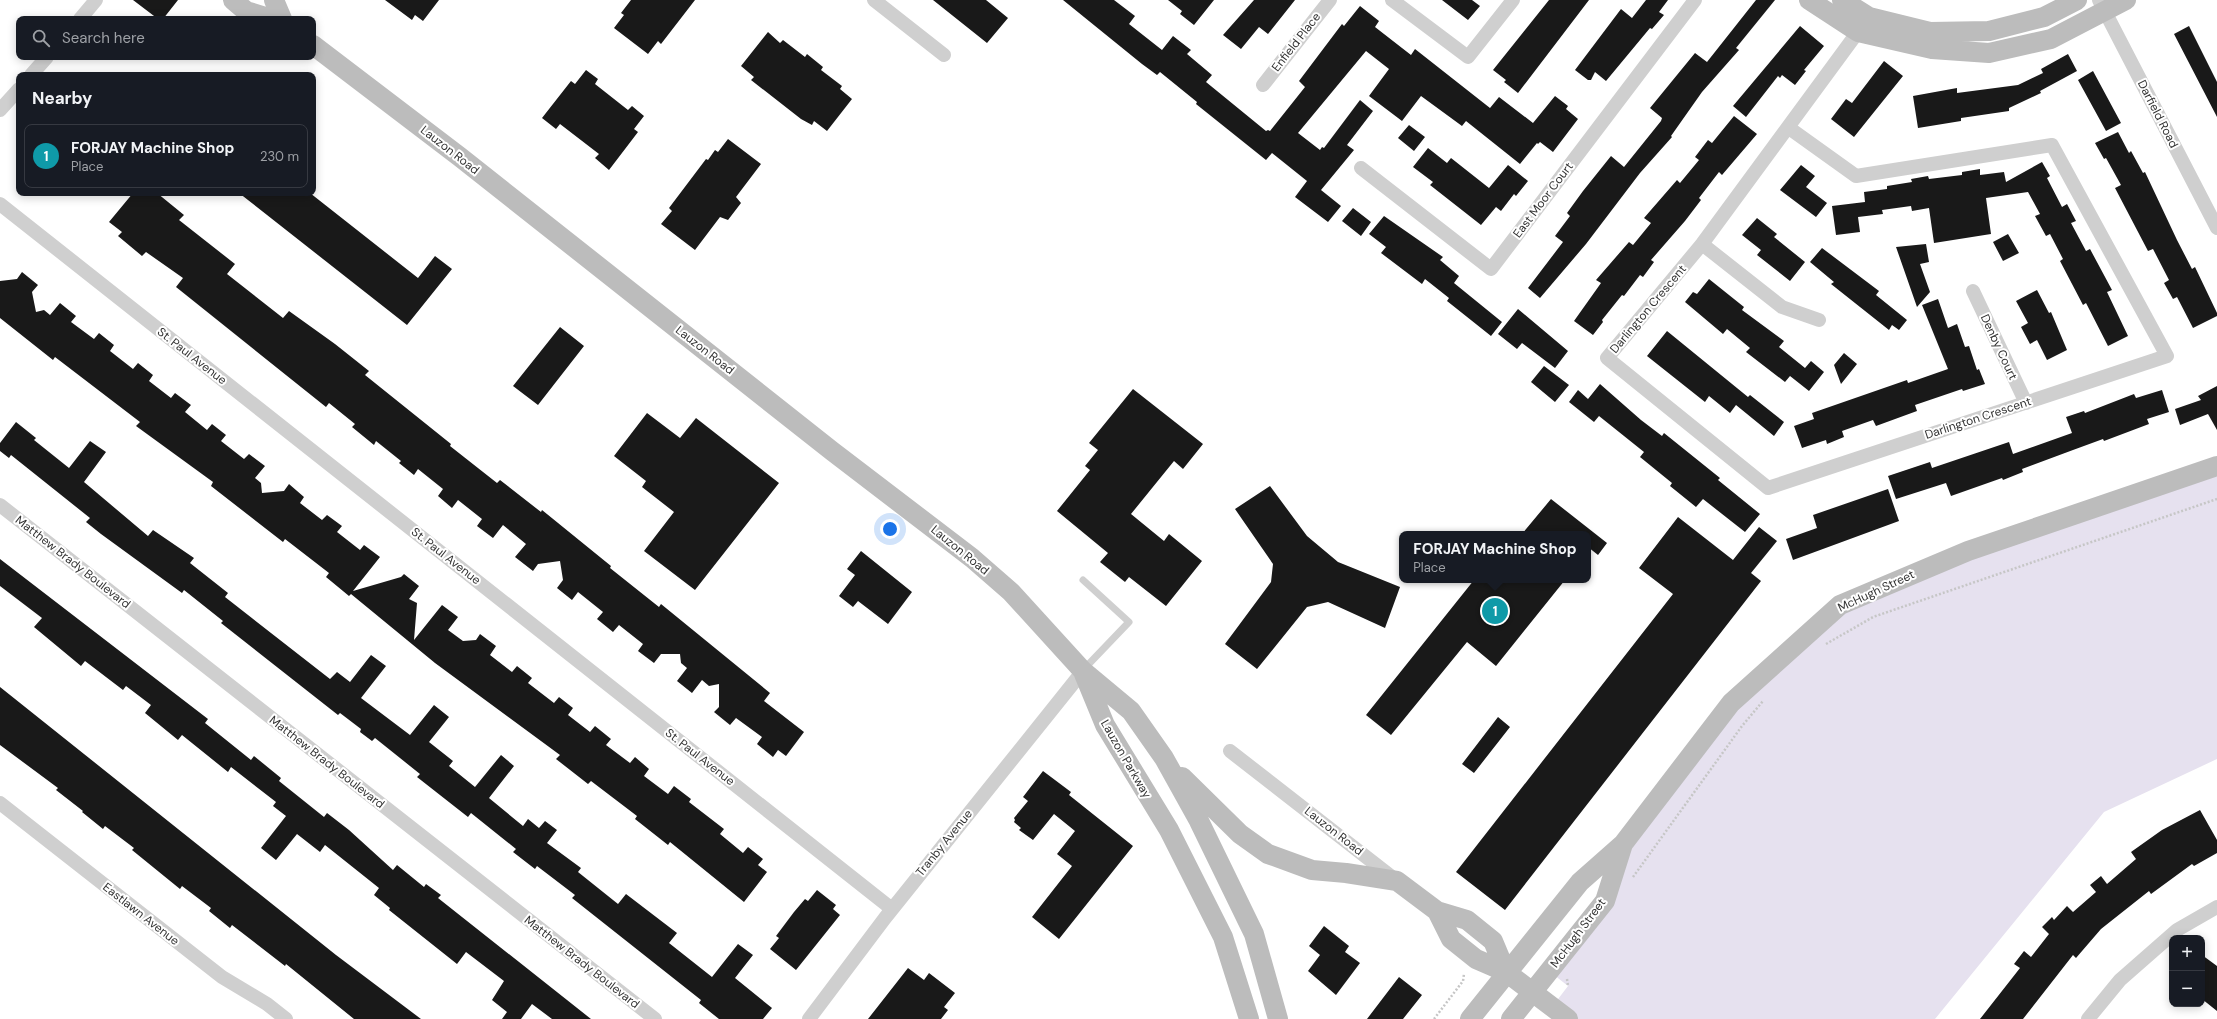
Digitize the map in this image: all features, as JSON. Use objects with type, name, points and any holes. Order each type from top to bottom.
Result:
[{"type":"main road","points":[[233,0],[246,10],[263,16]]},
{"type":"main road","points":[[274,0],[281,16]]},
{"type":"main road","points":[[1809,0],[1864,24],[1932,50],[1988,53],[2051,39],[2102,6],[2126,0]]},
{"type":"main road","points":[[1842,0],[1864,24],[1930,32],[1989,31],[2044,17],[2077,0]]},
{"type":"main road","name":"Lauzon Road","points":[[316,48],[460,157],[832,451],[972,558],[1011,592],[1083,671]]},
{"type":"main road","name":"McHugh Street","points":[[1470,1019],[1506,972],[1580,882],[1623,844],[1731,703],[1840,605],[1968,551],[2217,466]]},
{"type":"main road","points":[[1083,671],[1131,711],[1164,758],[1199,821],[1254,934],[1278,1019]]},
{"type":"main road","name":"Lauzon Parkway","points":[[1083,671],[1105,725],[1168,830],[1223,937],[1249,1019]]},
{"type":"main road","points":[[1164,758],[1240,834],[1268,854],[1312,870],[1346,873],[1397,881]]},
{"type":"main road","name":"McHugh Street","points":[[1511,1019],[1605,901],[1623,844]]},
{"type":"main road","name":"Lauzon Road","points":[[1397,881],[1437,911],[1467,920],[1493,941],[1506,972],[1568,1019]]},
{"type":"street","points":[[83,16],[96,0]]},
{"type":"street","points":[[874,0],[944,55]]},
{"type":"street","name":"Enfield Place","points":[[1263,85],[1330,0]]},
{"type":"street","points":[[1392,0],[1468,57],[1513,0]]},
{"type":"street","name":"East Moor Court","points":[[1361,168],[1491,269],[1695,0]]},
{"type":"street","name":"Darfield Road","points":[[2102,6],[2217,228]]},
{"type":"street","name":"Darlington Crescent","points":[[1789,128],[1856,176],[2052,145],[2168,356],[1768,488],[1607,358],[1702,244],[1789,128],[1864,24]]},
{"type":"street","points":[[34,72],[44,60]]},
{"type":"street","points":[[0,110],[16,92]]},
{"type":"street","name":"St. Paul Avenue","points":[[0,204],[892,909]]},
{"type":"street","points":[[1702,244],[1782,307],[1819,320]]},
{"type":"street","name":"Denby Court","points":[[1973,292],[2026,403]]},
{"type":"street","name":"Matthew Brady Boulevard","points":[[0,505],[655,1019]]},
{"type":"street","name":"Tranby Avenue","points":[[810,1019],[892,909],[1083,671]]},
{"type":"street","name":"Lauzon Road","points":[[1230,751],[1397,881]]},
{"type":"street","name":"Eastlawn Avenue","points":[[0,803],[222,977],[266,1004],[286,1019]]},
{"type":"street","points":[[2088,1019],[2120,980],[2177,930],[2216,908]]},
{"type":"lane","points":[[1083,580],[1129,622],[1083,671]]},
{"type":"path","points":[[1823,646],[1873,617],[2217,499]]},
{"type":"path","points":[[1630,882],[1742,726],[1765,700]]},
{"type":"path","points":[[1434,1019],[1463,981],[1465,971]]},
{"type":"path","points":[[1567,977],[1568,986]]},
{"type":"shaded area","points":[[2217,466],[2217,759],[2104,812],[1935,1019],[1568,1019],[1552,1007],[1568,986],[1549,971],[1605,901],[1623,844],[1731,703],[1840,605]]},
{"type":"building","points":[[133,0],[178,0],[165,16],[154,16]]},
{"type":"building","points":[[385,0],[439,0],[423,21],[415,15],[412,20]]},
{"type":"building","points":[[631,0],[695,0],[661,44],[658,41],[648,54],[614,28],[624,15],[621,13]]},
{"type":"building","points":[[933,0],[986,0],[1008,18],[987,43]]},
{"type":"building","points":[[1063,0],[1114,0],[1135,16],[1129,24],[1162,50],[1173,36],[1191,50],[1187,54],[1212,75],[1206,82],[1266,131],[1270,131],[1305,87],[1299,81],[1342,24],[1344,26],[1360,6],[1379,21],[1375,27],[1411,55],[1415,49],[1490,108],[1499,97],[1533,123],[1555,96],[1568,106],[1566,109],[1578,119],[1553,152],[1540,142],[1538,144],[1537,143],[1520,164],[1466,121],[1462,126],[1421,96],[1402,121],[1369,96],[1389,69],[1366,51],[1298,133],[1320,150],[1322,147],[1324,148],[1360,100],[1373,111],[1347,145],[1354,150],[1321,190],[1341,206],[1328,222],[1295,197],[1307,181],[1272,153],[1266,160],[1196,104],[1197,102],[1160,72],[1157,75],[1142,64]]},
{"type":"building","points":[[1168,0],[1214,0],[1194,25],[1180,14],[1182,11]]},
{"type":"building","points":[[1254,0],[1295,0],[1268,34],[1259,27],[1241,49],[1223,35]]},
{"type":"building","points":[[1442,0],[1472,0],[1480,6],[1468,20]]},
{"type":"building","points":[[1549,0],[1589,0],[1518,93],[1504,82],[1506,80],[1493,70]]},
{"type":"building","points":[[1646,0],[1668,0],[1659,12],[1664,15],[1652,29],[1650,28],[1606,81],[1595,72],[1591,80],[1588,80],[1575,70],[1621,9],[1632,18]]},
{"type":"building","points":[[1756,0],[1775,0],[1736,48],[1739,50],[1702,92],[1671,136],[1672,137],[1640,173],[1586,244],[1540,298],[1528,288],[1563,242],[1555,236],[1570,216],[1567,213],[1611,156],[1624,167],[1661,121],[1662,118],[1650,108],[1695,53],[1707,62]]},
{"type":"building","points":[[1800,26],[1824,46],[1804,70],[1806,71],[1795,85],[1782,75],[1780,78],[1778,76],[1746,117],[1733,106]]},
{"type":"building","points":[[2189,26],[2217,82],[2217,117],[2174,34]]},
{"type":"building","points":[[768,32],[780,43],[783,40],[805,57],[807,54],[823,67],[821,70],[842,86],[840,89],[852,99],[827,131],[814,121],[812,125],[801,119],[751,80],[754,77],[741,66]]},
{"type":"building","points":[[2068,54],[2077,71],[2040,91],[2041,93],[2009,108],[2009,111],[1961,118],[1961,121],[1918,128],[1913,96],[1957,88],[1957,93],[2018,85],[2043,73],[2041,69]]},
{"type":"building","points":[[1884,61],[1903,76],[1854,137],[1831,119],[1846,99],[1852,103]]},
{"type":"building","points":[[586,70],[598,79],[595,84],[628,110],[632,106],[644,116],[634,129],[638,132],[609,170],[595,158],[599,154],[560,124],[556,129],[542,118],[571,81],[575,84]]},
{"type":"building","points":[[2093,71],[2121,123],[2106,131],[2078,80]]},
{"type":"building","points":[[1734,116],[1757,134],[1722,175],[1719,172],[1699,198],[1701,200],[1685,221],[1651,260],[1654,262],[1643,277],[1640,275],[1624,296],[1622,295],[1602,320],[1603,322],[1593,335],[1574,321],[1601,283],[1596,280],[1629,242],[1633,245],[1651,223],[1644,218],[1677,180],[1680,183],[1699,160],[1695,157],[1708,140],[1712,143]]},
{"type":"building","points":[[1409,125],[1425,137],[1414,151],[1398,138]]},
{"type":"building","points":[[2118,132],[2129,153],[2131,151],[2143,173],[2145,172],[2177,240],[2192,269],[2195,267],[2217,313],[2217,316],[2193,328],[2177,297],[2173,299],[2164,283],[2169,280],[2153,249],[2148,251],[2115,188],[2121,185],[2106,158],[2104,159],[2095,143]]},
{"type":"building","points":[[728,139],[761,164],[736,197],[741,203],[728,220],[720,217],[695,250],[661,224],[672,211],[669,208],[706,159],[708,160],[715,150],[718,152]]},
{"type":"building","points":[[1428,148],[1447,163],[1451,158],[1489,188],[1508,165],[1528,181],[1516,196],[1514,194],[1501,211],[1496,207],[1481,225],[1430,185],[1433,182],[1413,167]]},
{"type":"building","points":[[2042,162],[2050,176],[2047,178],[2062,207],[2067,204],[2076,221],[2071,223],[2086,251],[2090,249],[2112,290],[2107,292],[2128,336],[2108,346],[2086,303],[2083,305],[2060,261],[2063,259],[2050,234],[2046,236],[2035,216],[2040,214],[2028,192],[1986,198],[1991,234],[1934,243],[1929,208],[1912,211],[1911,206],[1882,210],[1883,214],[1858,217],[1860,232],[1836,235],[1832,206],[1865,202],[1864,192],[1887,189],[1887,186],[1912,182],[1911,179],[1928,176],[1929,179],[1962,175],[1962,172],[1980,169],[1980,175],[2004,172],[2006,182]]},
{"type":"building","points":[[1801,165],[1815,176],[1806,187],[1827,203],[1816,217],[1780,190]]},
{"type":"building","points":[[131,196],[161,196],[184,215],[179,220],[235,264],[227,274],[283,318],[289,311],[335,344],[369,371],[365,375],[451,444],[450,446],[497,483],[500,480],[541,512],[542,510],[611,566],[610,568],[659,607],[661,604],[770,693],[764,701],[804,732],[786,756],[778,750],[773,757],[757,744],[762,737],[736,718],[730,725],[714,712],[719,707],[719,684],[709,686],[702,680],[692,693],[677,681],[687,668],[681,663],[680,654],[661,654],[654,663],[638,651],[643,644],[619,625],[613,632],[597,619],[603,612],[578,592],[572,600],[557,588],[563,580],[560,561],[538,564],[533,571],[515,557],[526,544],[503,525],[493,538],[477,526],[482,519],[458,500],[452,508],[438,496],[443,489],[418,469],[414,475],[399,463],[401,461],[376,441],[374,445],[352,427],[355,424],[329,403],[326,407],[176,287],[183,278],[146,252],[142,256],[118,236],[122,232],[109,222]]},
{"type":"building","points":[[243,196],[314,196],[418,278],[435,256],[452,269],[407,325]]},
{"type":"building","points":[[1353,208],[1371,222],[1361,236],[1342,221]]},
{"type":"building","points":[[1384,216],[1443,257],[1440,260],[1459,276],[1454,283],[1502,322],[1491,336],[1447,301],[1449,298],[1425,279],[1422,284],[1381,253],[1386,247],[1369,234]]},
{"type":"building","points":[[1757,218],[1777,234],[1774,237],[1805,262],[1790,281],[1757,255],[1761,250],[1742,235]]},
{"type":"building","points":[[2008,234],[2019,253],[2003,261],[1993,242]]},
{"type":"building","points":[[1926,244],[1929,262],[1920,264],[1930,292],[1917,307],[1896,247]]},
{"type":"building","points":[[1822,248],[1879,291],[1876,295],[1907,320],[1899,330],[1892,325],[1889,330],[1831,284],[1834,282],[1810,262]]},
{"type":"building","points":[[22,272],[38,285],[32,292],[36,312],[44,310],[50,315],[60,303],[76,316],[71,322],[94,339],[99,333],[114,345],[110,351],[133,369],[138,363],[153,375],[149,381],[171,398],[175,393],[191,405],[185,412],[207,430],[212,424],[226,435],[221,441],[244,459],[249,454],[265,466],[255,478],[261,483],[262,493],[284,491],[289,484],[304,497],[300,503],[322,520],[327,515],[342,526],[337,532],[360,550],[364,545],[380,557],[353,591],[401,577],[404,574],[419,586],[409,599],[417,603],[414,640],[442,605],[458,617],[448,630],[463,641],[476,640],[480,634],[496,646],[490,655],[512,672],[517,666],[532,678],[528,683],[554,703],[559,697],[573,708],[568,715],[590,732],[595,726],[611,739],[606,745],[630,763],[635,757],[649,769],[644,776],[668,794],[674,786],[691,799],[689,802],[724,829],[720,834],[743,853],[748,847],[763,859],[758,865],[767,872],[744,902],[670,842],[668,845],[635,819],[637,816],[591,781],[588,784],[556,759],[560,755],[435,663],[351,594],[349,596],[326,577],[329,573],[285,539],[283,542],[211,486],[213,482],[136,426],[140,422],[55,357],[53,360],[0,318],[0,281],[17,279]]},
{"type":"building","points":[[1709,279],[1744,307],[1742,310],[1784,341],[1779,347],[1805,368],[1811,361],[1824,372],[1809,391],[1790,376],[1785,382],[1746,352],[1750,348],[1727,329],[1723,334],[1685,302],[1693,292],[1697,294]]},
{"type":"building","points":[[2037,290],[2049,313],[2051,312],[2067,350],[2047,360],[2037,340],[2030,344],[2021,327],[2028,323],[2016,301]]},
{"type":"building","points":[[1938,299],[1948,328],[1957,324],[1965,347],[1969,346],[1977,370],[1979,369],[1985,384],[1963,391],[1962,389],[1915,405],[1917,411],[1876,426],[1873,420],[1842,431],[1844,437],[1827,444],[1826,440],[1802,448],[1794,426],[1814,419],[1812,413],[1907,380],[1908,383],[1948,369],[1922,305]]},
{"type":"building","points":[[1518,309],[1568,351],[1555,368],[1522,343],[1517,349],[1498,334]]},
{"type":"building","points":[[560,327],[584,346],[538,405],[513,386]]},
{"type":"building","points":[[1667,331],[1748,397],[1750,395],[1784,422],[1774,436],[1736,405],[1730,413],[1709,396],[1705,402],[1647,356]]},
{"type":"building","points":[[1844,353],[1857,364],[1841,384],[1834,365]]},
{"type":"building","points":[[1544,366],[1569,385],[1555,402],[1531,382]]},
{"type":"building","points":[[1600,384],[1641,420],[1662,436],[1664,433],[1720,478],[1718,480],[1760,514],[1745,532],[1703,499],[1696,507],[1670,486],[1672,483],[1640,457],[1644,452],[1599,416],[1594,422],[1569,402],[1578,390],[1588,399]]},
{"type":"building","points":[[2217,386],[2217,430],[2208,414],[2180,425],[2175,409],[2201,400],[2198,396]]},
{"type":"building","points":[[1133,389],[1203,444],[1183,469],[1174,461],[1131,514],[1164,541],[1169,534],[1202,561],[1166,606],[1129,577],[1125,582],[1100,562],[1108,553],[1057,511],[1090,470],[1085,466],[1098,450],[1089,443]]},
{"type":"building","points":[[2162,390],[2169,412],[2147,419],[2149,424],[2104,441],[2103,439],[2022,469],[2023,472],[2003,480],[2002,478],[1951,496],[1946,483],[1896,499],[1888,476],[1930,462],[1932,468],[2009,442],[2013,454],[2072,433],[2066,417],[2084,411],[2085,413],[2134,394],[2136,398]]},
{"type":"building","points":[[647,413],[680,438],[696,418],[779,483],[695,590],[644,551],[674,512],[642,487],[646,481],[614,456]]},
{"type":"building","points":[[16,422],[36,438],[34,440],[69,468],[90,441],[106,452],[84,482],[148,536],[153,530],[194,558],[190,563],[228,593],[225,597],[330,679],[337,672],[350,682],[371,655],[386,666],[361,698],[410,735],[434,705],[449,717],[429,742],[453,761],[449,766],[475,787],[501,755],[514,766],[489,798],[523,826],[528,819],[539,828],[545,821],[557,830],[547,843],[581,868],[578,872],[618,904],[626,894],[677,933],[669,943],[712,977],[738,944],[753,955],[735,978],[772,1008],[763,1019],[719,1019],[699,1003],[701,1000],[572,898],[575,895],[537,866],[535,869],[513,852],[516,849],[471,813],[468,817],[417,777],[420,774],[375,738],[372,741],[360,732],[361,729],[340,713],[338,715],[221,623],[223,621],[184,590],[182,593],[101,534],[86,522],[90,518],[11,455],[9,458],[0,451],[0,443]]},
{"type":"building","points":[[1270,486],[1307,536],[1338,562],[1400,587],[1385,628],[1328,602],[1307,607],[1257,669],[1225,644],[1271,582],[1273,564],[1235,509]]},
{"type":"building","points":[[1888,489],[1899,521],[1793,560],[1786,539],[1817,528],[1813,515]]},
{"type":"building","points":[[1551,499],[1607,543],[1598,555],[1591,549],[1591,531],[1524,531]]},
{"type":"building","points":[[1678,517],[1733,560],[1759,527],[1777,541],[1751,573],[1761,581],[1505,910],[1456,872],[1673,594],[1639,568]]},
{"type":"building","points":[[861,551],[912,592],[888,624],[858,601],[853,607],[839,596],[855,575],[847,569]]},
{"type":"building","points":[[0,559],[208,719],[205,723],[251,760],[254,756],[281,778],[279,781],[324,817],[327,813],[349,830],[393,870],[397,865],[424,887],[426,884],[441,895],[438,898],[591,1019],[552,1019],[532,1004],[521,1019],[502,1019],[507,1012],[492,1000],[504,981],[466,952],[457,964],[389,910],[390,908],[374,895],[379,888],[325,845],[320,852],[297,834],[276,860],[261,848],[286,816],[273,806],[276,802],[231,767],[228,772],[182,735],[178,740],[145,713],[151,705],[126,686],[123,690],[85,661],[81,666],[34,627],[42,618],[0,586]]},
{"type":"building","points":[[1472,583],[1563,583],[1496,666],[1467,642],[1391,735],[1366,715]]},
{"type":"building","points":[[0,687],[336,955],[421,1019],[354,1019],[286,964],[285,966],[232,925],[230,928],[209,911],[211,908],[182,886],[180,889],[132,850],[134,848],[105,826],[103,829],[56,790],[58,788],[0,745]]},
{"type":"building","points":[[1498,717],[1510,727],[1474,773],[1462,764]]},
{"type":"building","points":[[1043,771],[1071,792],[1069,795],[1133,846],[1059,939],[1032,917],[1072,866],[1057,854],[1075,831],[1054,814],[1033,840],[1019,830],[1021,828],[1014,822],[1014,818],[1028,801],[1023,797]]},
{"type":"building","points":[[2200,810],[2217,840],[2217,853],[2194,866],[2192,864],[2151,894],[2149,891],[2101,929],[2076,958],[2073,955],[2023,1019],[1980,1019],[2020,968],[2014,964],[2024,951],[2031,957],[2049,934],[2042,927],[2052,917],[2054,920],[2067,906],[2073,912],[2096,892],[2090,885],[2101,876],[2107,884],[2136,859],[2131,852],[2162,830]]},
{"type":"building","points":[[817,890],[836,905],[833,909],[840,915],[796,970],[770,949],[779,938],[776,936],[794,912],[805,899],[808,901]]},
{"type":"building","points":[[1324,926],[1349,946],[1345,952],[1360,963],[1336,995],[1308,971],[1320,955],[1309,946]]},
{"type":"building","points":[[2205,957],[2217,966],[2217,1011],[2205,1001]]},
{"type":"building","points":[[908,968],[924,980],[929,973],[955,993],[944,1007],[948,1010],[941,1019],[868,1019]]},
{"type":"building","points":[[1399,977],[1422,995],[1403,1019],[1367,1019]]},
{"type":"place","name":"FORJAY Machine Shop","points":[[1495,611]]}]
